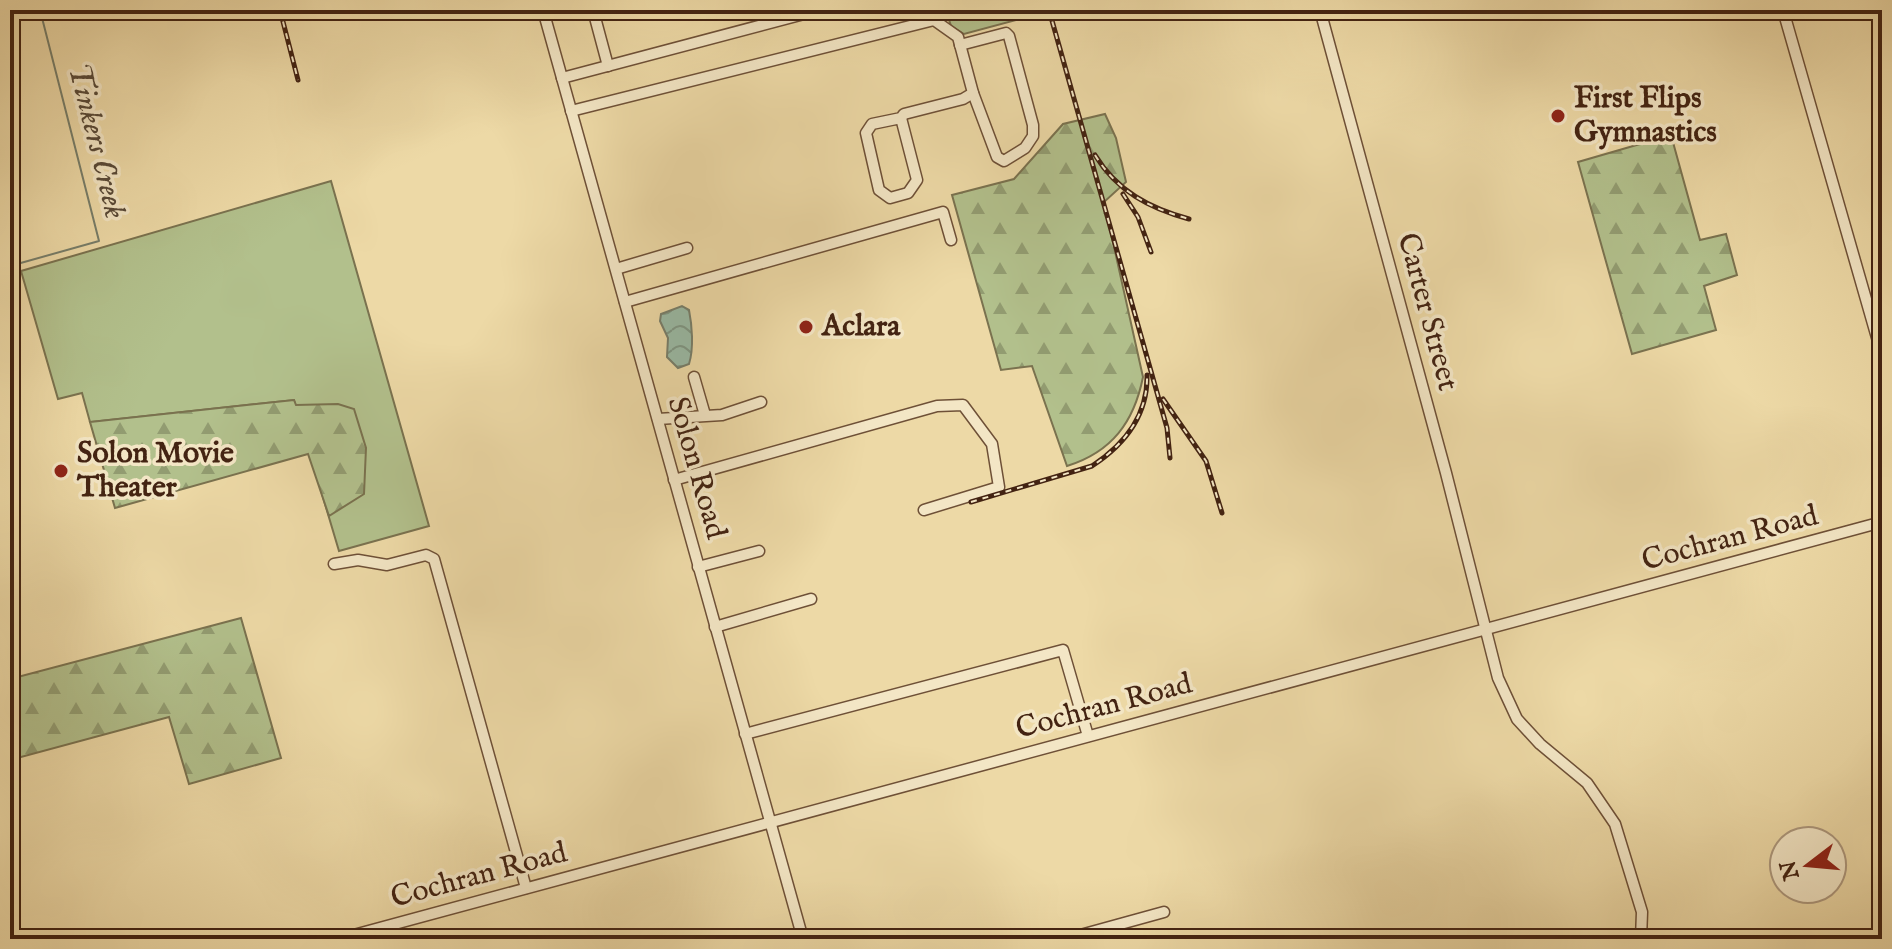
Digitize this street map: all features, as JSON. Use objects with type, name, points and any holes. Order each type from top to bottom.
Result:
[{"type":"street","name":"Solon Road","points":[[543,10],[803,939]]},
{"type":"street","points":[[593,10],[608,66]]},
{"type":"street","points":[[562,78],[819,10]]},
{"type":"street","name":"Carter Street","points":[[1320,10],[1446,473],[1498,678],[1517,719],[1540,744],[1587,783],[1615,824],[1642,912],[1641,939]]},
{"type":"street","points":[[1783,10],[1882,355]]},
{"type":"street","points":[[571,111],[934,20],[958,37],[960,45],[973,93],[997,157],[1004,161],[1015,156],[1033,136],[1033,125],[1009,36],[1006,33],[960,45]]},
{"type":"street","points":[[901,118],[917,180],[908,193],[890,198],[879,190],[866,133],[872,124],[963,99],[973,93]]},
{"type":"street","points":[[625,302],[943,212],[951,240]]},
{"type":"street","points":[[616,269],[687,248]]},
{"type":"street","points":[[694,377],[705,415]]},
{"type":"street","points":[[658,419],[722,415],[761,402]]},
{"type":"street","points":[[674,480],[937,406],[963,405],[992,444],[999,487],[924,510]]},
{"type":"street","name":"Cochran Road","points":[[339,939],[1882,522]]},
{"type":"street","points":[[698,567],[759,551]]},
{"type":"street","points":[[334,564],[358,560],[387,565],[426,555],[434,559],[526,888]]},
{"type":"street","points":[[715,627],[811,599]]},
{"type":"street","points":[[745,734],[1063,650],[1088,736]]},
{"type":"street","points":[[1066,939],[1164,912]]},
{"type":"green space","points":[[946,10],[1050,11],[964,34],[951,26]]},
{"type":"green space","points":[[1105,114],[1116,138],[1126,182],[1104,202],[1143,377],[1134,408],[1118,433],[1097,453],[1067,466],[1032,366],[1001,370],[952,195],[1014,179],[1063,124]]},
{"type":"green space","points":[[1671,135],[1700,240],[1726,234],[1737,275],[1704,286],[1716,330],[1632,354],[1578,162]]},
{"type":"green space","points":[[331,181],[429,526],[339,551],[294,400],[90,422],[82,393],[58,399],[21,271]]},
{"type":"green space","points":[[294,400],[296,405],[338,404],[354,409],[366,448],[364,494],[329,516],[308,454],[115,508],[90,422]]},
{"type":"green space","points":[[241,618],[281,758],[189,784],[169,717],[10,760],[10,679]]},
{"type":"water","points":[[682,306],[689,310],[692,351],[689,364],[678,368],[667,357],[668,338],[660,321],[661,314]]},
{"type":"waterway","name":"Tinkers Creek","points":[[10,266],[99,241],[40,10]]},
{"type":"railway","points":[[280,10],[298,80]]},
{"type":"railway","points":[[1049,10],[1167,428],[1170,458]]},
{"type":"railway","points":[[1095,155],[1113,179],[1135,196],[1189,219]]},
{"type":"railway","points":[[1123,194],[1138,217],[1151,252]]},
{"type":"railway","points":[[971,502],[1092,466],[1104,458],[1132,428],[1143,403],[1147,375]]},
{"type":"railway","points":[[1163,399],[1206,461],[1222,513]]},
{"type":"place","name":"First Flips Gymnastics","points":[[1558,116]]},
{"type":"place","name":"Aclara","points":[[806,327]]},
{"type":"place","name":"Solon Movie Theater","points":[[61,471]]}]
